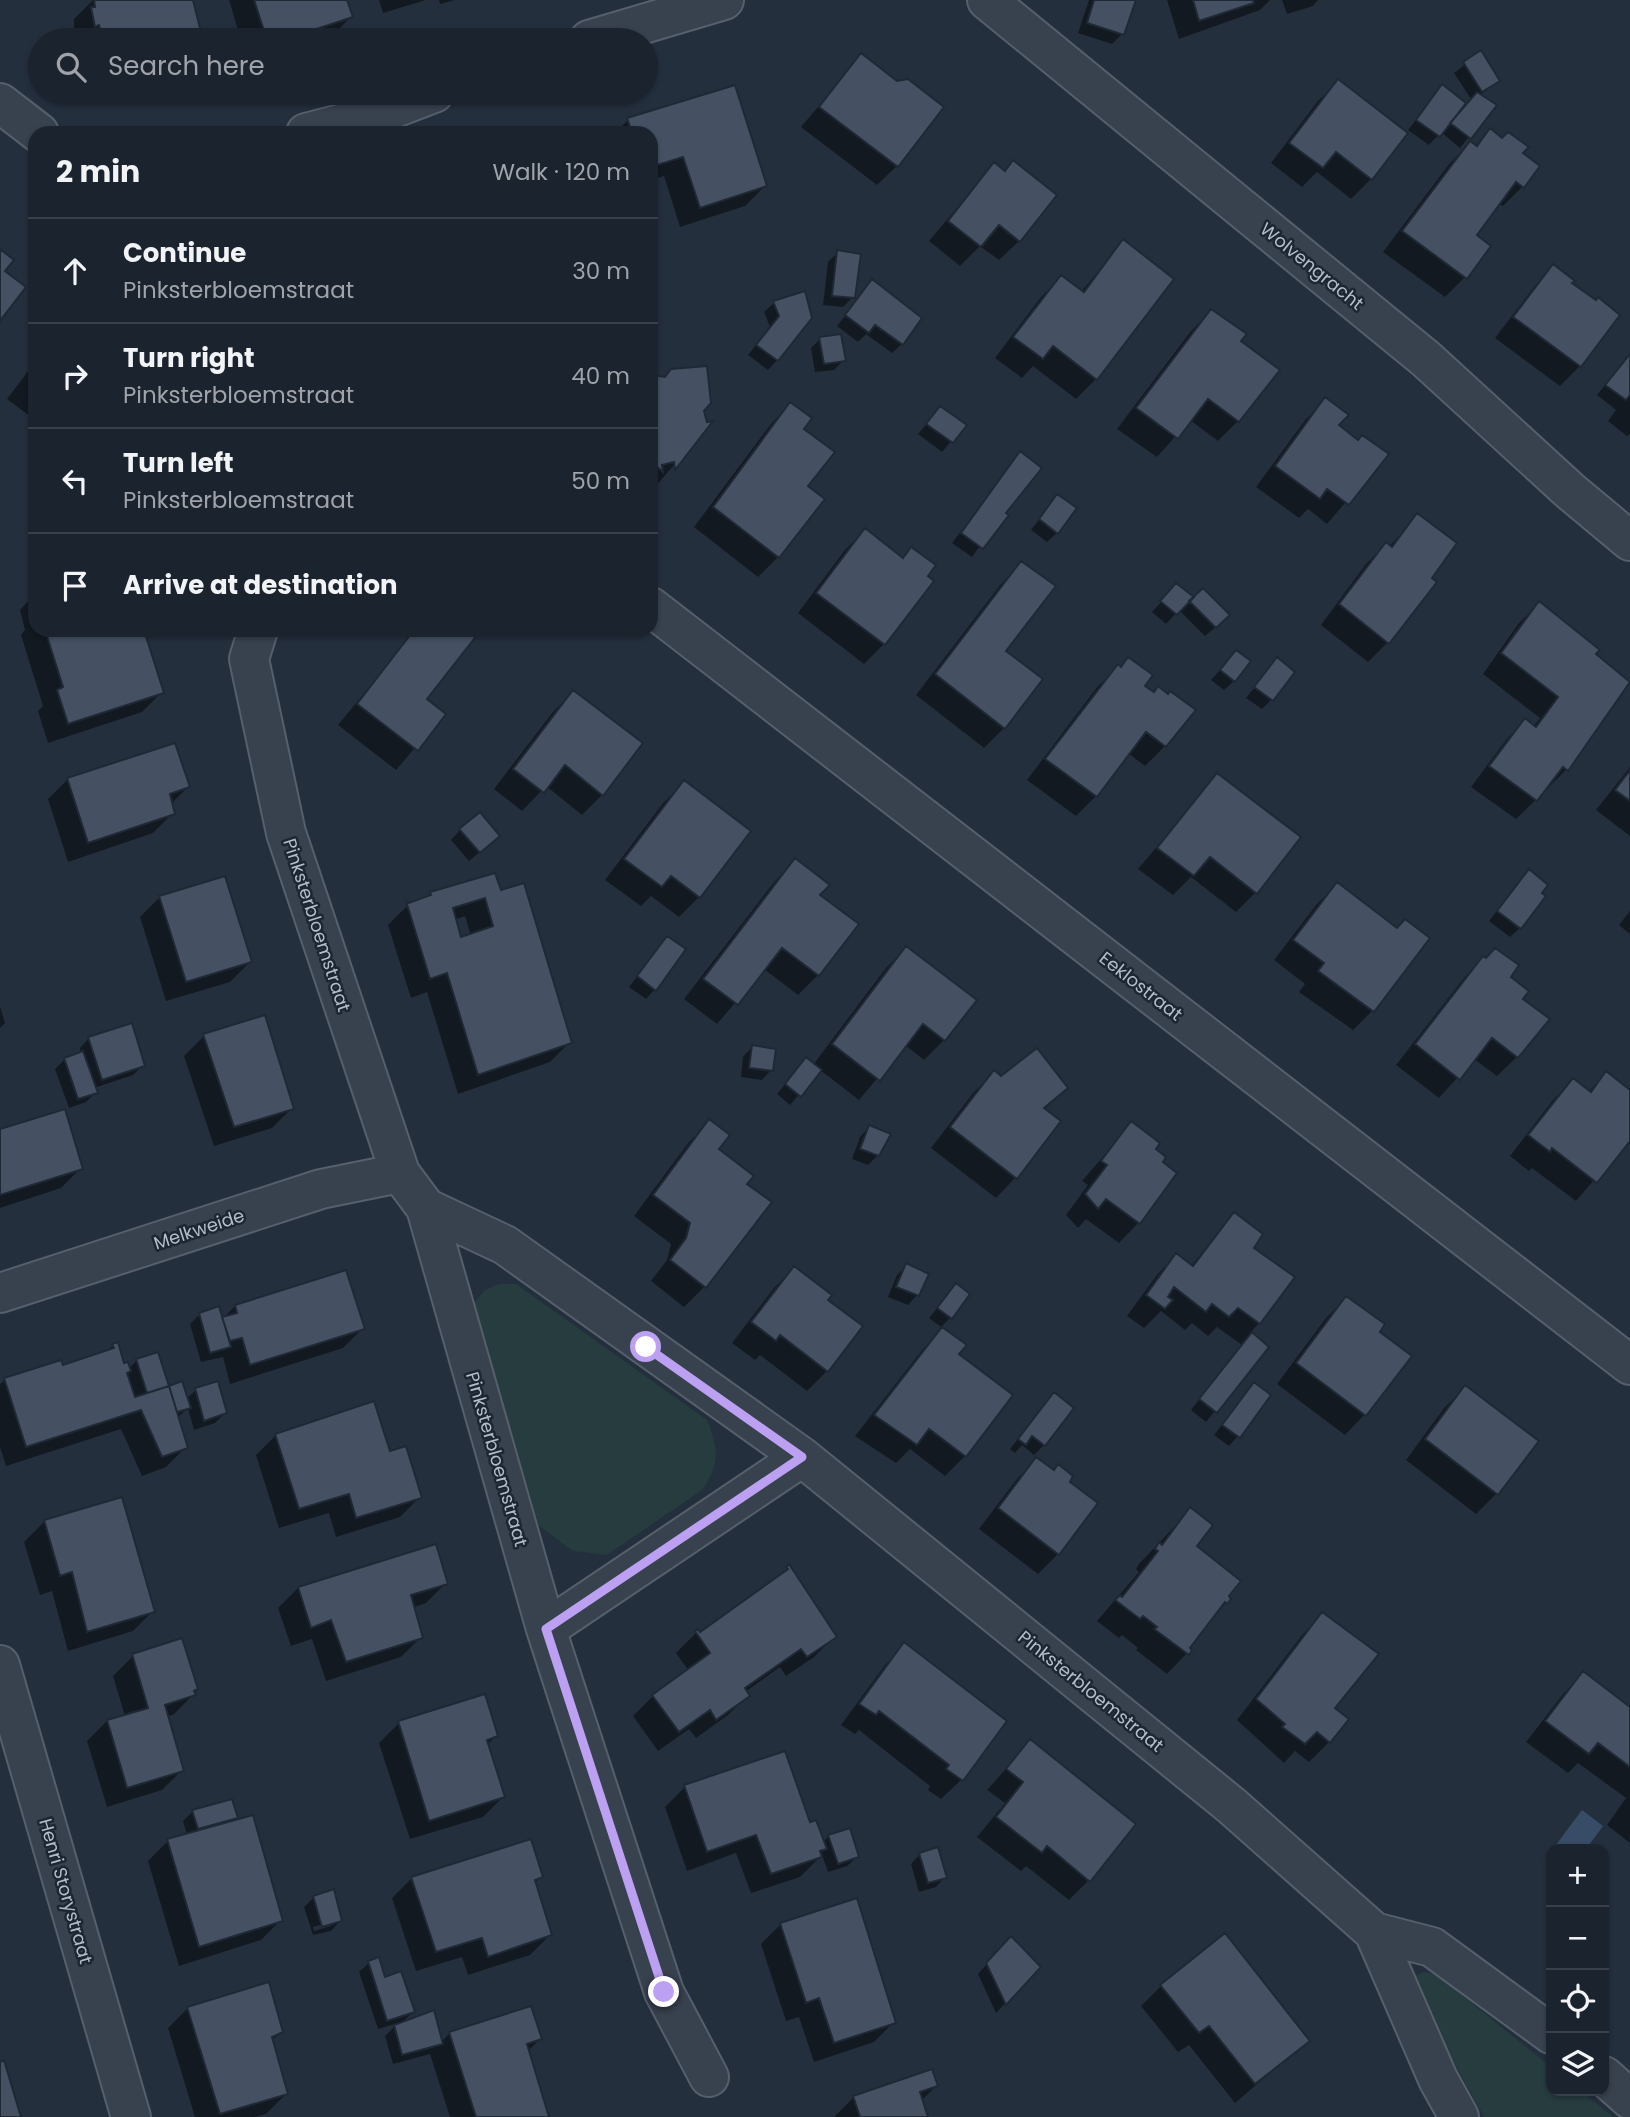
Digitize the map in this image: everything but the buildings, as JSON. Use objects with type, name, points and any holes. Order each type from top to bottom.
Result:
[{"type":"street","points":[[630,28],[724,0]]},
{"type":"street","name":"Wolvengracht","points":[[987,0],[1426,359],[1569,490],[1630,541]]},
{"type":"street","points":[[0,103],[30,126]]},
{"type":"street","points":[[351,126],[370,123],[408,105]]},
{"type":"street","name":"Eeklostraat","points":[[658,612],[1630,1365]]},
{"type":"street","name":"Pinksterbloemstraat","points":[[256,637],[249,659],[286,833],[400,1173],[425,1208],[546,1629],[664,1992],[709,2077]]},
{"type":"street","name":"Melkweide","points":[[0,1293],[321,1189],[400,1173]]},
{"type":"street","name":"Pinksterbloemstraat","points":[[425,1208],[505,1245],[802,1457],[1232,1806],[1374,1931],[1438,2079],[1459,2117]]},
{"type":"street","points":[[546,1629],[802,1457]]},
{"type":"street","name":"Henri Storystraat","points":[[0,1665],[131,2117]]},
{"type":"street","name":"Pinksterbloemstraat","points":[[1374,1931],[1432,1947],[1550,2033]]},
{"type":"street","points":[[1609,2080],[1630,2099]]},
{"type":"green space","points":[[499,1284],[516,1284],[707,1420],[716,1455],[712,1472],[702,1490],[607,1555],[573,1551],[534,1522],[471,1306],[485,1290]]},
{"type":"green space","points":[[1424,1972],[1437,1975],[1546,2063],[1546,2096],[1587,2096],[1613,2117],[1484,2117],[1415,1991],[1413,1977]]},
{"type":"water","points":[[1582,1810],[1603,1826],[1590,1844],[1557,1844]]},
{"type":"route","points":[[646,1347],[802,1457],[546,1629],[664,1992]]}]
